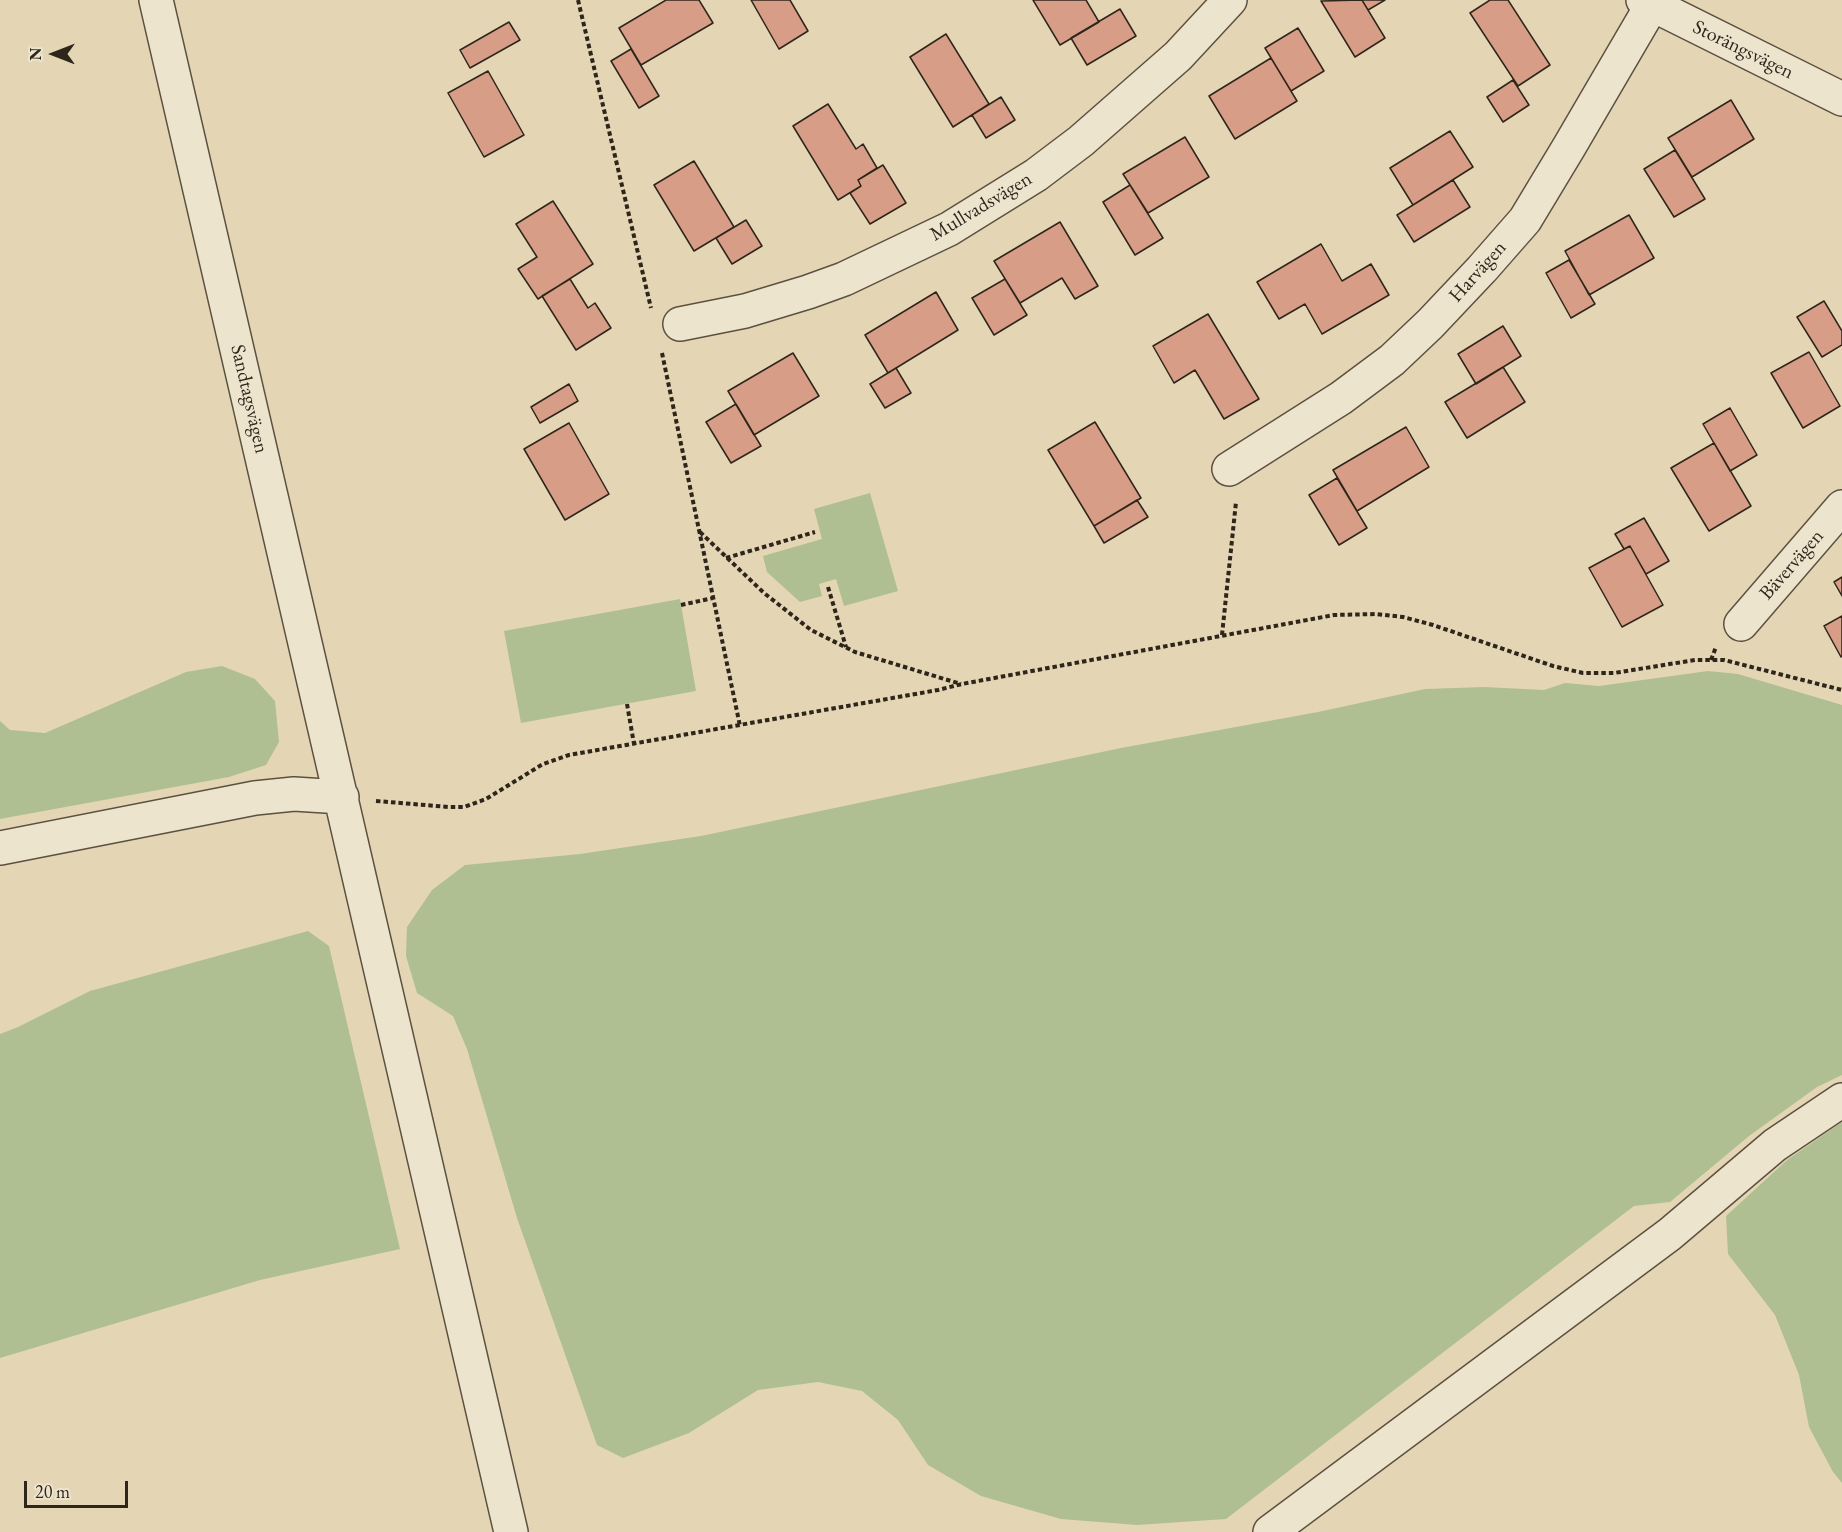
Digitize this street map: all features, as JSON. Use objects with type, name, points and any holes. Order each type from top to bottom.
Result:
[{"type":"street","name":"Sandtagsvägen","points":[[156,0],[511,1532]]},
{"type":"street","name":"Mullvadsvägen","points":[[680,324],[746,311],[808,292],[844,279],[949,229],[1036,175],[1081,141],[1178,56],[1230,0]]},
{"type":"street","name":"Storängsvägen","points":[[1647,2],[1842,99]]},
{"type":"street","name":"Harvägen","points":[[1230,469],[1341,398],[1392,360],[1482,270],[1524,220],[1569,147],[1647,2]]},
{"type":"street","name":"Bävervägen","points":[[1741,624],[1842,507]]},
{"type":"street","points":[[0,848],[255,798],[294,794],[342,797]]},
{"type":"street","points":[[1269,1532],[1670,1234],[1775,1145],[1842,1100]]},
{"type":"path","points":[[578,0],[651,309]]},
{"type":"path","points":[[661,352],[740,726]]},
{"type":"path","points":[[1222,635],[1236,504],[1236,486],[1230,469]]},
{"type":"path","points":[[699,531],[787,613],[811,630],[846,648],[962,684]]},
{"type":"path","points":[[726,558],[815,532]]},
{"type":"path","points":[[828,587],[846,648]]},
{"type":"path","points":[[681,605],[713,598]]},
{"type":"path","points":[[342,797],[464,807],[486,799],[554,759],[939,690],[1334,615],[1376,614],[1403,617],[1434,625],[1553,666],[1583,673],[1614,673],[1695,660],[1724,660],[1842,690]]},
{"type":"path","points":[[627,704],[634,744]]},
{"type":"green space","points":[[870,493],[898,591],[844,606],[836,579],[819,584],[822,596],[800,602],[767,572],[763,556],[822,539],[814,509]]},
{"type":"green space","points":[[680,599],[696,691],[521,723],[504,631]]},
{"type":"green space","points":[[222,666],[255,679],[275,701],[279,742],[266,765],[229,777],[0,819],[0,721],[10,730],[45,733],[186,672]]},
{"type":"green space","points":[[1708,671],[1738,674],[1842,705],[1842,1075],[1817,1087],[1749,1136],[1670,1202],[1634,1206],[1226,1519],[1137,1525],[1061,1519],[981,1496],[928,1465],[898,1420],[862,1391],[818,1382],[758,1390],[689,1433],[623,1458],[597,1445],[517,1218],[467,1049],[453,1016],[417,993],[406,956],[407,927],[432,890],[465,865],[580,854],[701,836],[1121,748],[1318,712],[1425,689],[1484,687],[1544,690],[1565,683],[1599,686]]},
{"type":"green space","points":[[308,931],[329,946],[400,1249],[260,1280],[0,1358],[0,1034],[90,991]]},
{"type":"green space","points":[[1842,1122],[1842,1483],[1833,1472],[1809,1427],[1799,1375],[1775,1315],[1728,1254],[1726,1216],[1787,1160]]},
{"type":"building","points":[[666,0],[699,0],[713,23],[641,65],[619,28]]},
{"type":"building","points":[[751,0],[790,0],[808,31],[779,49]]},
{"type":"building","points":[[1033,0],[1086,0],[1099,22],[1060,45]]},
{"type":"building","points":[[1362,0],[1385,38],[1355,57],[1321,1]]},
{"type":"building","points":[[1362,0],[1385,0],[1368,10]]},
{"type":"building","points":[[1490,0],[1508,0],[1550,65],[1518,86],[1470,13]]},
{"type":"building","points":[[1120,9],[1136,36],[1087,65],[1071,38]]},
{"type":"building","points":[[509,22],[520,40],[470,68],[460,50]]},
{"type":"building","points":[[1298,28],[1324,71],[1291,91],[1265,48]]},
{"type":"building","points":[[946,34],[989,104],[953,127],[910,57]]},
{"type":"building","points":[[631,49],[659,96],[639,108],[611,61]]},
{"type":"building","points":[[1271,58],[1297,101],[1235,139],[1209,96]]},
{"type":"building","points":[[488,71],[524,135],[484,157],[448,93]]},
{"type":"building","points":[[1513,80],[1529,105],[1503,122],[1487,97]]},
{"type":"building","points":[[1001,97],[1015,120],[986,138],[972,115]]},
{"type":"building","points":[[1731,100],[1754,139],[1692,177],[1668,138]]},
{"type":"building","points":[[828,104],[856,149],[863,144],[877,168],[858,180],[861,186],[838,200],[793,126]]},
{"type":"building","points":[[1450,131],[1473,167],[1413,205],[1390,168]]},
{"type":"building","points":[[1185,137],[1209,177],[1148,213],[1123,174]]},
{"type":"building","points":[[1675,150],[1705,199],[1674,217],[1644,169]]},
{"type":"building","points":[[694,161],[734,227],[694,251],[654,185]]},
{"type":"building","points":[[883,165],[906,203],[870,224],[850,193],[861,186],[858,180]]},
{"type":"building","points":[[1453,180],[1470,207],[1414,242],[1397,215]]},
{"type":"building","points":[[1130,185],[1163,238],[1135,255],[1103,202]]},
{"type":"building","points":[[553,201],[593,264],[538,299],[518,269],[537,257],[516,224]]},
{"type":"building","points":[[1629,215],[1654,258],[1589,295],[1565,251]]},
{"type":"building","points":[[746,220],[762,246],[732,264],[716,238]]},
{"type":"building","points":[[1060,222],[1098,286],[1075,299],[1062,278],[1020,303],[994,261]]},
{"type":"building","points":[[1321,244],[1342,281],[1371,264],[1389,295],[1322,334],[1305,304],[1279,319],[1257,282]]},
{"type":"building","points":[[1569,260],[1595,304],[1571,318],[1546,273]]},
{"type":"building","points":[[570,279],[588,308],[595,303],[611,328],[576,350],[542,296]]},
{"type":"building","points":[[1005,279],[1027,315],[994,335],[972,298]]},
{"type":"building","points":[[936,292],[958,330],[888,373],[865,335]]},
{"type":"building","points":[[1824,301],[1842,331],[1842,345],[1822,357],[1797,317]]},
{"type":"building","points":[[1208,314],[1259,399],[1224,419],[1195,370],[1174,383],[1153,346]]},
{"type":"building","points":[[1503,326],[1521,356],[1476,384],[1458,354]]},
{"type":"building","points":[[1809,352],[1840,406],[1803,428],[1771,373]]},
{"type":"building","points":[[793,353],[819,396],[754,435],[728,391]]},
{"type":"building","points":[[1503,367],[1525,402],[1467,438],[1445,402]]},
{"type":"building","points":[[896,368],[911,393],[885,408],[870,384]]},
{"type":"building","points":[[569,384],[578,401],[540,423],[531,407]]},
{"type":"building","points":[[736,404],[761,446],[731,463],[706,422]]},
{"type":"building","points":[[1730,408],[1757,455],[1730,471],[1703,424]]},
{"type":"building","points":[[1095,422],[1141,498],[1094,526],[1048,450]]},
{"type":"building","points":[[569,423],[609,494],[565,520],[524,449]]},
{"type":"building","points":[[1406,427],[1429,467],[1357,511],[1333,470]]},
{"type":"building","points":[[1714,443],[1751,506],[1709,531],[1671,468]]},
{"type":"building","points":[[1337,478],[1367,528],[1339,545],[1309,495]]},
{"type":"building","points":[[1137,500],[1148,517],[1104,543],[1094,526]]},
{"type":"building","points":[[1644,518],[1669,561],[1646,574],[1630,546],[1624,549],[1615,534]]},
{"type":"building","points":[[1630,546],[1663,605],[1622,627],[1589,568]]},
{"type":"building","points":[[1842,577],[1842,596],[1834,582]]},
{"type":"building","points":[[1842,616],[1842,656],[1841,657],[1824,626]]}]
